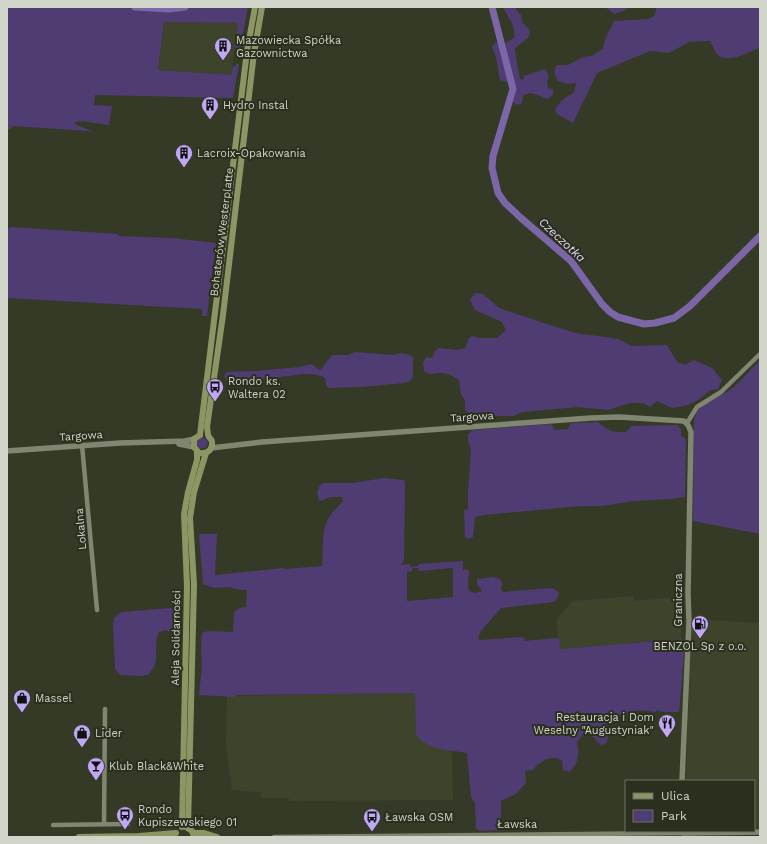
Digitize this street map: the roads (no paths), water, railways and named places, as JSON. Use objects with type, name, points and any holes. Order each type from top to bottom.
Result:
[{"type":"main road","name":"Bohaterów Westerplatte","points":[[200,435],[247,51],[255,7]]},
{"type":"main road","name":"Bohaterów Westerplatte","points":[[211,442],[208,427],[254,52],[262,7]]},
{"type":"main road","points":[[200,435],[211,442],[206,453],[201,453],[195,449],[194,440],[200,435]]},
{"type":"main road","name":"Aleja Solidarności","points":[[185,827],[187,594],[184,514],[188,492],[197,460],[195,449]]},
{"type":"main road","name":"Aleja Solidarności","points":[[185,827],[194,586],[190,518],[194,492],[206,453]]},
{"type":"main road","points":[[79,837],[176,835],[178,829],[185,827],[194,835],[204,833],[217,837]]},
{"type":"main road","points":[[139,836],[145,837]]},
{"type":"street","points":[[685,422],[697,407],[725,389],[760,354]]},
{"type":"street","name":"Targowa","points":[[211,442],[262,442],[591,418],[619,417],[685,422]]},
{"type":"street","name":"Graniczna","points":[[682,780],[689,622],[688,594],[691,432],[685,422]]},
{"type":"street","name":"Targowa","points":[[7,452],[82,445],[194,440]]},
{"type":"street","name":"Targowa","points":[[157,441],[195,449]]},
{"type":"street","name":"Lokalna","points":[[82,445],[97,610]]},
{"type":"street","points":[[104,824],[105,709]]},
{"type":"street","points":[[52,824],[128,824]]},
{"type":"street","name":"Ławska","points":[[274,837],[636,835],[760,832]]},
{"type":"waterway","name":"Czeczotka","points":[[135,7],[169,9],[185,7]]},
{"type":"waterway","name":"Czeczotka","points":[[492,7],[513,89],[493,156],[492,168],[498,193],[505,203],[521,218],[571,261],[602,304],[610,312],[618,317],[644,324],[674,318],[690,306],[760,236]]},
{"type":"place","name":"Mazowiecka Spółka Gazownictwa","points":[[223,61]]},
{"type":"place","name":"Hydro Instal","points":[[210,120]]},
{"type":"place","name":"Lacroix-Opakowania","points":[[184,168]]},
{"type":"place","name":"Rondo ks. Waltera 02","points":[[215,402]]},
{"type":"place","name":"BENZOL Sp z o.o.","points":[[700,639]]},
{"type":"place","name":"Massel","points":[[22,713]]},
{"type":"place","name":"Restauracja i Dom Weselny \"Augustyniak\"","points":[[667,738]]},
{"type":"place","name":"Lider","points":[[82,748]]},
{"type":"place","name":"Klub Black&White","points":[[96,781]]},
{"type":"place","name":"Rondo Kupiszewskiego 01","points":[[125,830]]},
{"type":"place","name":"Ławska OSM","points":[[372,832]]}]
